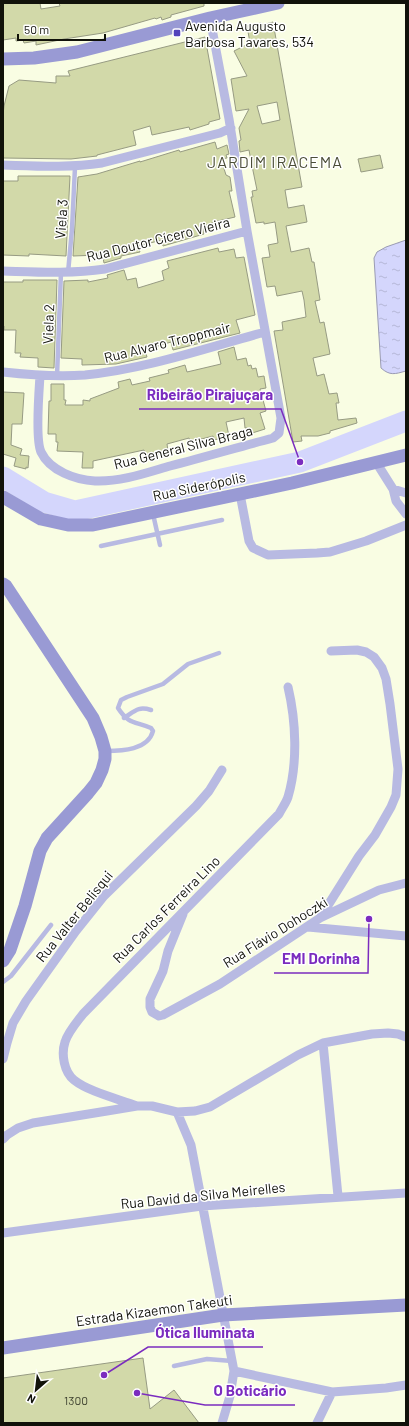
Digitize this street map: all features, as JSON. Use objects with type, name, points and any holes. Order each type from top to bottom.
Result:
[{"type":"street","points":[[3,59],[34,58],[77,52],[270,4]]},
{"type":"street","points":[[210,18],[231,128],[265,332]]},
{"type":"street","points":[[3,165],[75,166],[102,163],[220,133],[231,128]]},
{"type":"street","name":"Rua Doutor Cícero Vieira","points":[[3,270],[84,272],[105,269],[247,231]]},
{"type":"street","name":"Rua Alvaro Troppmair","points":[[3,372],[40,376],[57,376],[84,375],[119,370],[265,332]]},
{"type":"street","name":"Rua General Silva Braga","points":[[40,376],[40,446],[47,460],[55,468],[75,477],[95,481],[129,477],[273,438],[279,433],[281,418],[265,332]]},
{"type":"street","name":"Rua Siderópolis","points":[[3,497],[42,519],[68,525],[93,525],[292,483],[406,454]]},
{"type":"street","points":[[376,462],[393,490],[396,501],[406,514]]},
{"type":"street","points":[[393,490],[406,493]]},
{"type":"street","points":[[240,494],[251,545],[259,552],[268,555],[330,552],[366,541],[406,526]]},
{"type":"street","points":[[3,584],[6,586],[93,718],[105,751],[105,759],[102,770],[96,783],[47,838],[40,851],[25,906],[10,950],[3,961]]},
{"type":"street","points":[[320,918],[359,856],[375,835],[391,807],[396,795],[398,769],[390,704],[386,679],[382,668],[374,657],[366,652],[357,650],[331,651]]},
{"type":"street","name":"Rua Carlos Ferreira Lino","points":[[137,1106],[87,1088],[73,1079],[66,1068],[63,1054],[65,1042],[83,1014],[184,910],[266,829],[279,814],[287,798],[292,777],[294,748],[291,697],[288,687]]},
{"type":"street","name":"Rua Valter Belisqui","points":[[3,1059],[14,1024],[26,1001],[76,931],[104,896],[196,806],[222,770]]},
{"type":"street","name":"Rua Flávio Dohoczki","points":[[184,910],[168,951],[163,971],[150,999],[150,1007],[152,1012],[159,1016],[220,984],[320,918],[379,890],[406,883]]},
{"type":"street","points":[[308,926],[406,936]]},
{"type":"street","points":[[3,1139],[18,1128],[33,1123],[137,1106],[152,1106],[177,1112],[195,1111],[210,1106],[298,1055],[324,1043],[372,1034],[393,1034],[406,1037]]},
{"type":"street","points":[[324,1043],[338,1196]]},
{"type":"street","points":[[177,1112],[191,1145],[234,1371],[230,1396],[222,1423]]},
{"type":"street","name":"Rua David da Silva Meirelles","points":[[3,1233],[202,1206],[338,1196],[406,1193]]},
{"type":"street","name":"Estrada Kizaemon Takeuti","points":[[3,1348],[223,1315],[406,1305]]},
{"type":"street","points":[[234,1371],[332,1392],[406,1385]]},
{"type":"street","points":[[317,1423],[332,1392]]},
{"type":"lane","name":"Viela 3","points":[[64,272],[72,229],[75,166]]},
{"type":"lane","name":"Viela 2","points":[[57,376],[64,272]]},
{"type":"lane","points":[[153,512],[160,545]]},
{"type":"lane","points":[[101,546],[158,535],[222,520]]},
{"type":"lane","points":[[105,751],[133,749],[152,737],[153,731],[151,728],[124,718],[118,708],[121,700],[163,684],[188,664],[219,653]]},
{"type":"lane","points":[[124,718],[144,707],[151,710]]},
{"type":"lane","points":[[3,982],[11,976],[51,925]]},
{"type":"lane","points":[[174,1366],[207,1359],[232,1361]]},
{"type":"water","points":[[406,240],[406,371],[393,374],[381,368],[374,258],[377,252]]},
{"type":"building","points":[[3,3],[40,3],[41,9],[60,6],[59,3],[204,3],[204,6],[171,15],[171,17],[162,20],[161,17],[155,18],[103,33],[36,45],[36,41],[24,43],[23,40],[16,41],[16,38],[3,40]]},
{"type":"building","points":[[273,22],[302,187],[285,190],[288,208],[304,205],[307,222],[286,226],[291,252],[309,248],[312,262],[314,262],[320,300],[315,301],[320,323],[324,322],[330,354],[313,358],[317,376],[324,374],[329,394],[337,393],[339,403],[336,403],[338,420],[356,418],[357,423],[318,436],[301,436],[302,441],[293,442],[274,331],[283,330],[282,322],[306,317],[304,300],[302,291],[277,296],[275,286],[267,287],[262,258],[270,257],[268,245],[278,243],[275,222],[264,224],[264,222],[256,223],[251,197],[253,197],[252,191],[257,190],[249,150],[240,152],[239,141],[241,140],[239,128],[249,109],[236,111],[231,79],[247,76],[234,51],[250,43],[247,26],[261,23],[262,25]],"holes":[[[277,102],[280,120],[262,124],[257,106]]]},
{"type":"building","points":[[205,37],[220,119],[190,130],[189,127],[152,135],[150,126],[133,131],[136,145],[97,156],[71,159],[3,158],[4,106],[9,86],[19,80],[56,83],[56,76],[70,76],[68,71]]},
{"type":"building","points":[[215,142],[217,149],[227,145],[229,154],[226,155],[227,158],[221,159],[226,175],[230,177],[232,191],[229,191],[235,217],[203,226],[204,234],[163,246],[162,240],[138,246],[140,252],[121,256],[121,258],[104,263],[103,258],[100,259],[99,255],[73,256],[78,177],[97,174],[179,150],[180,152]]},
{"type":"building","points":[[380,155],[383,168],[361,172],[358,159]]},
{"type":"building","points":[[18,176],[70,176],[66,256],[29,254],[29,256],[3,255],[3,181],[18,181]]},
{"type":"building","points":[[218,248],[219,252],[234,249],[236,258],[244,257],[255,315],[236,320],[240,333],[173,350],[171,342],[145,350],[147,357],[116,364],[82,365],[82,359],[61,358],[64,281],[88,280],[88,282],[108,278],[107,275],[124,270],[127,280],[136,278],[138,288],[164,280],[162,271],[169,268],[167,261]]},
{"type":"building","points":[[23,280],[57,280],[54,368],[38,367],[38,358],[20,357],[21,353],[15,353],[16,330],[4,330],[3,282],[23,282]]},
{"type":"building","points":[[234,347],[237,360],[246,358],[248,366],[251,365],[252,369],[256,368],[258,377],[264,376],[266,388],[260,389],[266,411],[260,413],[265,429],[249,434],[247,428],[245,428],[244,418],[226,422],[229,436],[214,440],[213,436],[190,442],[189,438],[167,444],[168,451],[146,458],[144,450],[93,461],[93,468],[82,468],[83,452],[57,451],[58,442],[56,442],[56,434],[48,434],[51,384],[64,384],[64,400],[66,400],[65,405],[83,405],[83,400],[90,401],[90,399],[119,388],[118,382],[130,379],[132,385],[150,381],[149,378],[169,373],[168,370],[185,365],[187,372],[221,364],[218,352]]},
{"type":"building","points":[[3,392],[24,393],[22,424],[12,424],[11,445],[22,449],[20,455],[29,456],[28,468],[26,467],[26,469],[14,466],[16,458],[3,454]]},
{"type":"building","points":[[143,1358],[150,1409],[174,1390],[199,1423],[3,1423],[3,1378]]},
{"type":"waterway","points":[[3,477],[44,502],[75,511],[300,462],[406,421]]},
{"type":"place","name":"Avenida Augusto Barbosa Tavares, 534","points":[[177,33]]},
{"type":"place","name":"Ribeirão Pirajuçara","points":[[300,462]]},
{"type":"place","name":"EMI Dorinha","points":[[369,919]]},
{"type":"place","name":"Ótica Iluminata","points":[[104,1375]]},
{"type":"place","name":"O Boticário","points":[[137,1393]]},
{"type":"district","name":"JARDIM IRACEMA","points":[[275,161]]}]
